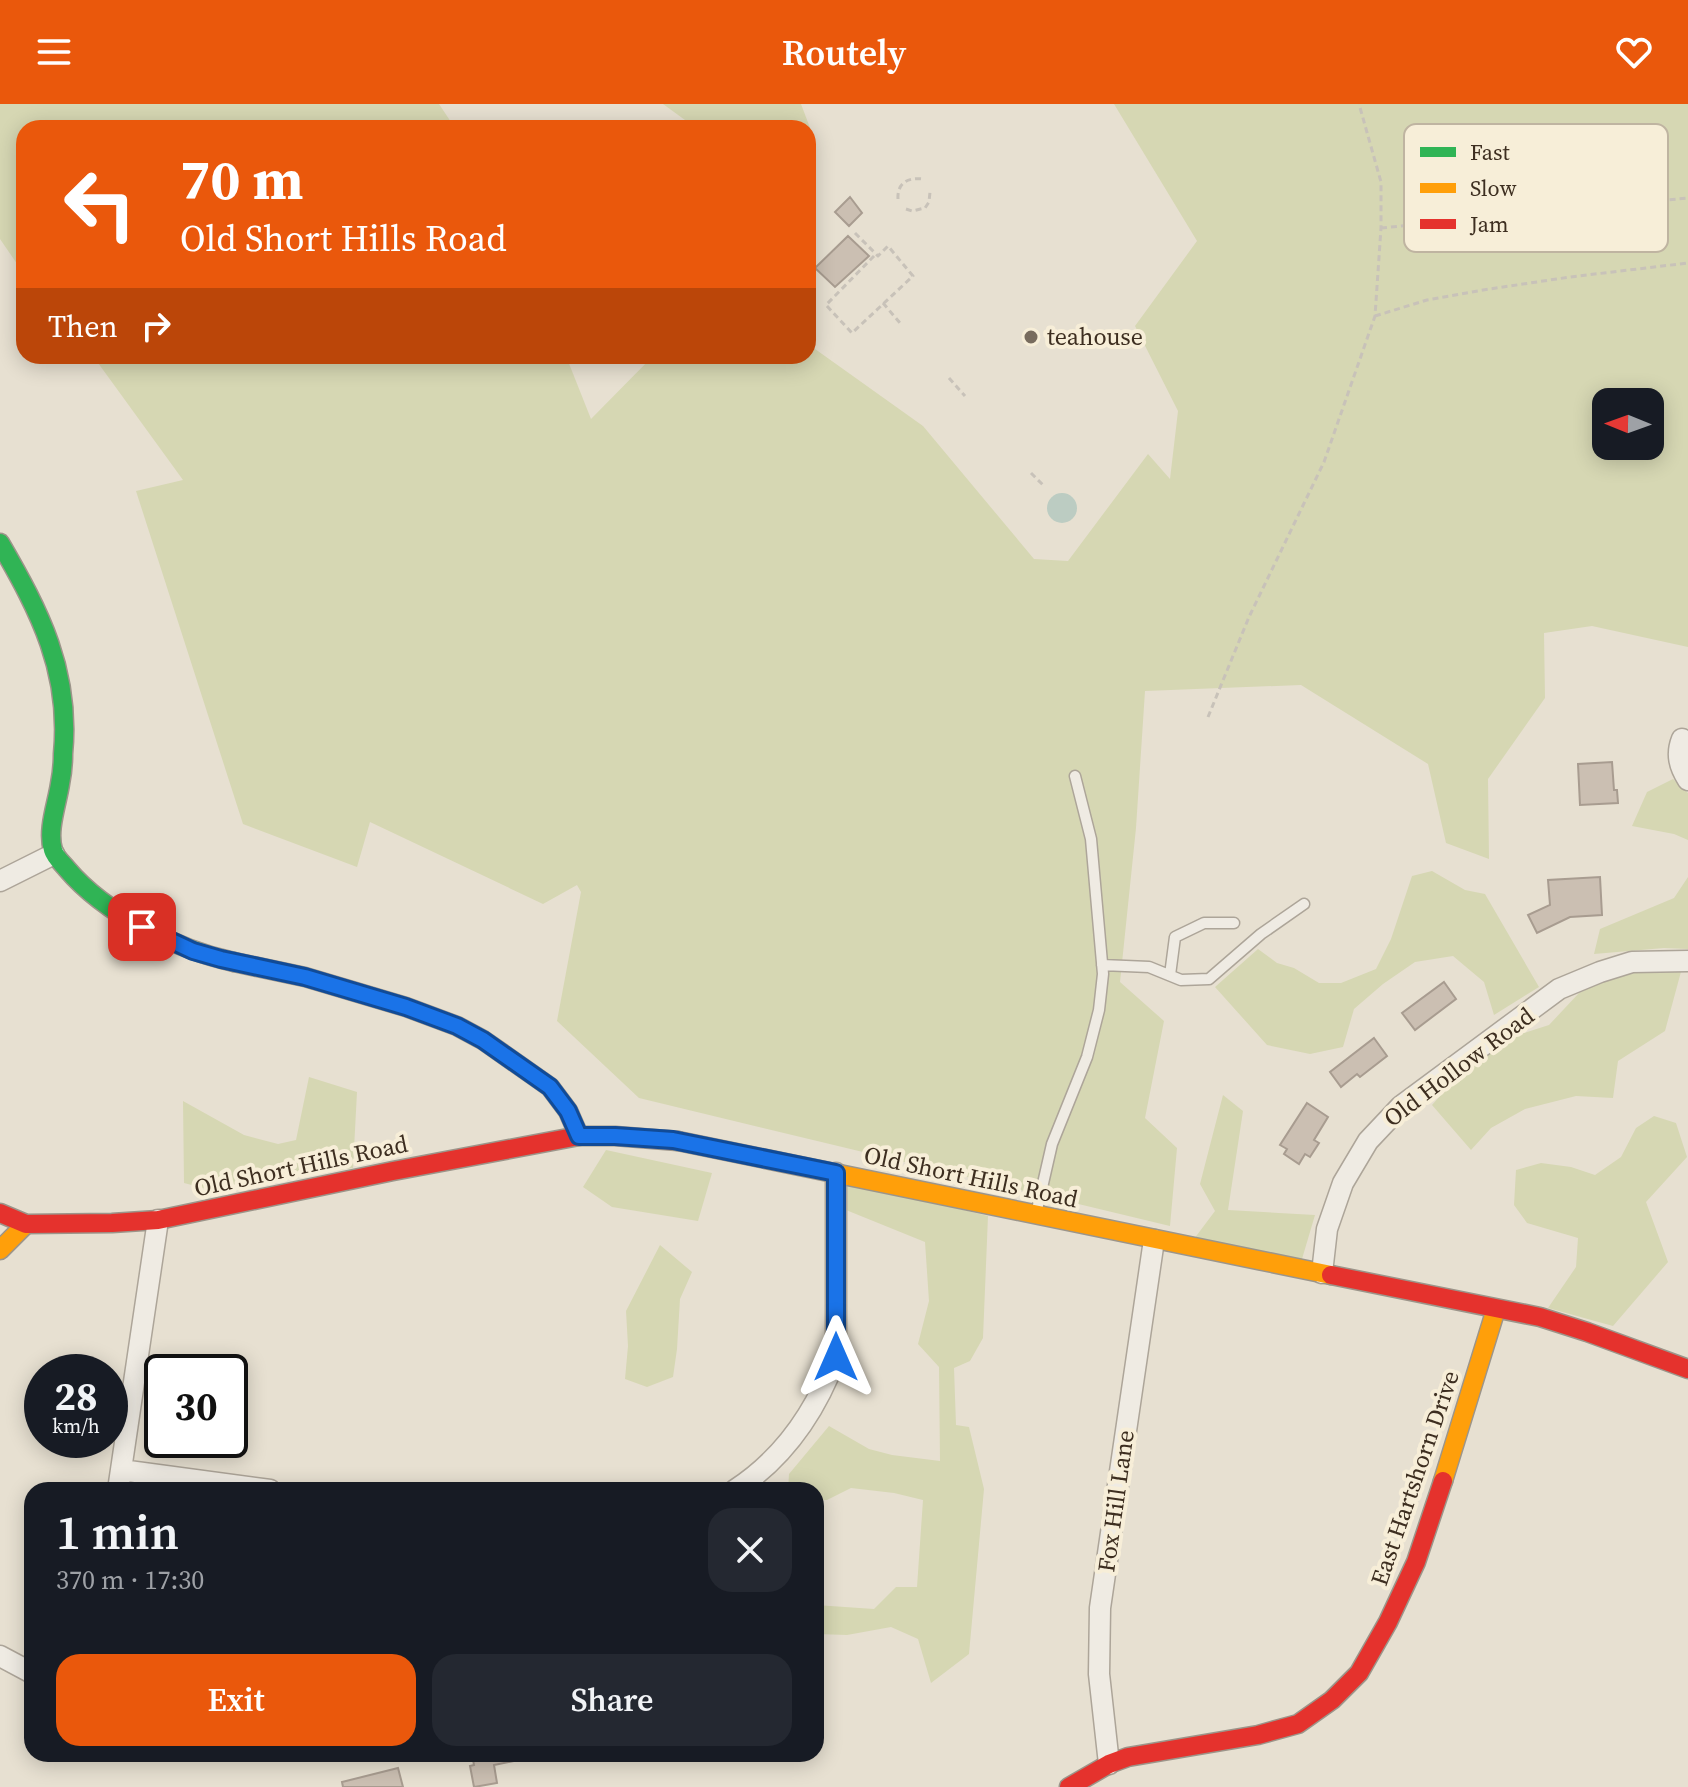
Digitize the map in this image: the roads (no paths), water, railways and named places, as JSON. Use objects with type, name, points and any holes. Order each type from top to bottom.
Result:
[{"type":"main road","points":[[0,543],[30,595],[50,644],[61,689],[65,736],[52,846],[54,854],[77,881],[142,927],[193,951],[305,977],[406,1007],[457,1026],[483,1040],[550,1087],[568,1111],[579,1136]]},
{"type":"main road","name":"Old Short Hills Road","points":[[0,1213],[26,1224],[158,1220],[579,1136],[673,1140],[1540,1317],[1688,1369]]},
{"type":"main road","points":[[0,1250],[26,1224]]},
{"type":"main road","name":"East Hartshorn Drive","points":[[1069,1787],[1128,1757],[1258,1735],[1298,1724],[1332,1700],[1359,1673],[1388,1622],[1416,1562],[1496,1309]]},
{"type":"street","points":[[1682,739],[1678,749],[1680,766],[1688,780]]},
{"type":"street","points":[[0,881],[54,854]]},
{"type":"street","name":"Old Hollow Road","points":[[1322,1273],[1327,1229],[1343,1183],[1368,1141],[1401,1106],[1559,989],[1632,962],[1688,961]]},
{"type":"street","points":[[746,1482],[767,1466],[801,1427],[815,1405],[836,1357],[836,1173]]},
{"type":"street","points":[[149,1482],[119,1480],[158,1220]]},
{"type":"street","name":"Fox Hill Lane","points":[[1109,1764],[1099,1674],[1100,1608],[1154,1240]]},
{"type":"street","points":[[0,1656],[24,1669]]},
{"type":"lane","points":[[1036,1216],[1052,1144],[1087,1057],[1099,1010],[1102,965],[1091,839],[1075,776]]},
{"type":"lane","points":[[1102,965],[1149,967],[1181,980],[1209,979],[1261,934],[1304,904]]},
{"type":"lane","points":[[1170,975],[1175,937],[1204,923],[1234,923]]},
{"type":"place","name":"teahouse","points":[[1031,337]]}]
